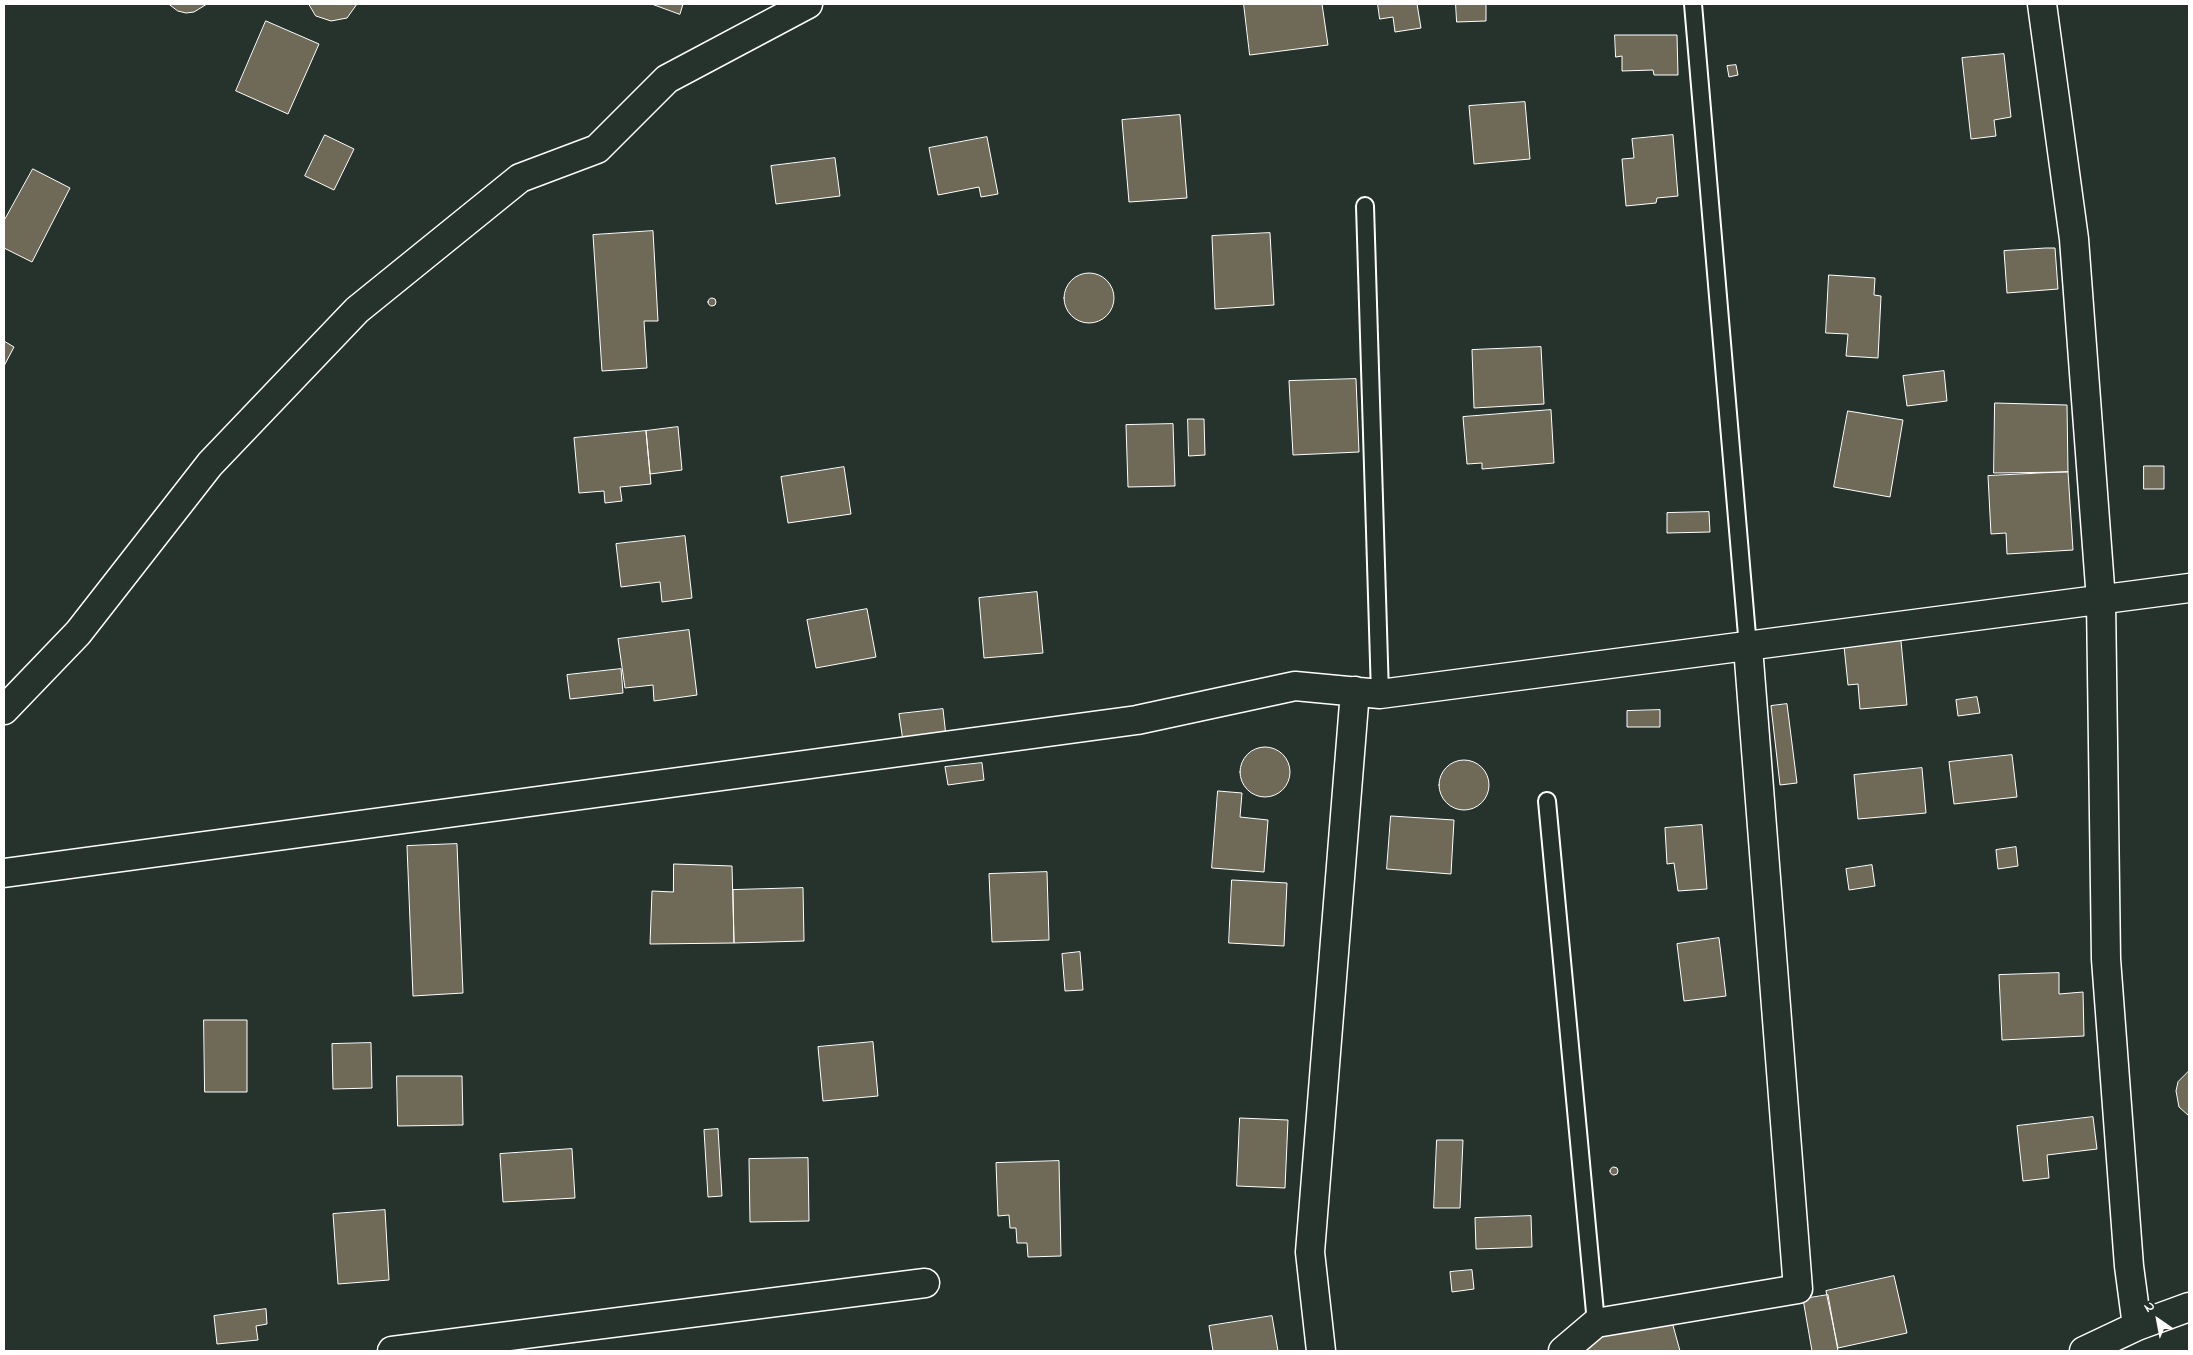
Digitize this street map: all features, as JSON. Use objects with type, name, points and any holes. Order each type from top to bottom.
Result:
[{"type":"street","points":[[4,710],[78,633],[210,464],[357,310],[520,178],[597,150],[667,79],[808,4]]},
{"type":"street","points":[[2042,4],[2074,240],[2102,600],[2106,959],[2128,1266],[2137,1326]]},
{"type":"street","points":[[4,873],[1137,720],[1295,686],[1368,692],[1748,647],[2189,588]]},
{"type":"street","points":[[1563,1351],[1596,1323],[1798,1289],[1748,647]]},
{"type":"street","points":[[1321,1351],[1310,1252],[1368,692]]},
{"type":"street","points":[[392,1351],[926,1283]]},
{"type":"street","points":[[2084,1351],[2137,1326],[2189,1307]]},
{"type":"lane","points":[[1693,4],[1748,647]]},
{"type":"lane","points":[[1365,206],[1368,692]]},
{"type":"lane","points":[[1547,801],[1596,1323]]},
{"type":"building","points":[[169,4],[207,4],[194,12],[186,13],[178,11]]},
{"type":"building","points":[[309,4],[357,4],[347,18],[331,21],[316,16]]},
{"type":"building","points":[[652,4],[683,4],[680,14]]},
{"type":"building","points":[[1244,4],[1322,4],[1328,45],[1250,55]]},
{"type":"building","points":[[1378,4],[1417,4],[1421,28],[1395,32],[1393,17],[1380,19]]},
{"type":"building","points":[[1456,4],[1486,4],[1486,21],[1457,22]]},
{"type":"building","points":[[266,21],[319,44],[288,114],[236,91]]},
{"type":"building","points":[[1615,35],[1677,35],[1678,75],[1654,75],[1653,70],[1622,71],[1622,56],[1616,57]]},
{"type":"building","points":[[2004,54],[2011,117],[1994,120],[1996,136],[1971,139],[1962,58]]},
{"type":"building","points":[[1736,65],[1738,75],[1729,77],[1727,66]]},
{"type":"building","points":[[1525,102],[1530,159],[1474,164],[1469,106]]},
{"type":"building","points":[[1180,115],[1187,198],[1129,202],[1122,120]]},
{"type":"building","points":[[325,135],[354,149],[334,190],[305,176]]},
{"type":"building","points":[[1673,135],[1678,196],[1657,198],[1656,203],[1626,206],[1622,159],[1634,158],[1632,139]]},
{"type":"building","points":[[987,137],[998,194],[981,197],[979,187],[938,195],[929,148]]},
{"type":"building","points":[[835,158],[840,196],[776,204],[771,166]]},
{"type":"building","points":[[33,169],[70,188],[32,262],[4,248],[4,221]]},
{"type":"building","points":[[653,231],[658,321],[644,321],[647,368],[602,371],[593,235]]},
{"type":"building","points":[[1270,233],[1274,305],[1215,309],[1212,236]]},
{"type":"building","points":[[2055,248],[2058,289],[2007,293],[2004,251]]},
{"type":"building","points":[[1084,273],[1094,273],[1107,280],[1114,293],[1114,303],[1107,316],[1094,323],[1084,323],[1075,319],[1068,312],[1064,303],[1064,293],[1068,284],[1075,277]]},
{"type":"building","points":[[1829,275],[1875,278],[1874,295],[1881,296],[1878,358],[1846,356],[1848,334],[1826,333]]},
{"type":"building","points":[[712,298],[716,302],[712,306],[708,302]]},
{"type":"building","points":[[4,341],[14,347],[4,366]]},
{"type":"building","points":[[1541,347],[1544,404],[1474,408],[1472,350]]},
{"type":"building","points":[[1944,371],[1947,401],[1907,406],[1903,376]]},
{"type":"building","points":[[1356,379],[1359,452],[1293,455],[1289,381]]},
{"type":"building","points":[[1995,403],[2067,405],[2068,472],[1994,473]]},
{"type":"building","points":[[1551,410],[1554,463],[1482,469],[1482,463],[1467,464],[1463,417]]},
{"type":"building","points":[[1848,411],[1903,420],[1890,497],[1834,487]]},
{"type":"building","points":[[1188,419],[1204,419],[1205,455],[1189,456]]},
{"type":"building","points":[[1173,424],[1175,486],[1128,487],[1126,425]]},
{"type":"building","points":[[678,427],[682,470],[650,474],[646,431]]},
{"type":"building","points":[[646,431],[651,484],[620,487],[622,501],[605,503],[604,491],[579,493],[574,438]]},
{"type":"building","points":[[2144,466],[2164,466],[2164,489],[2144,489]]},
{"type":"building","points":[[844,467],[851,514],[788,523],[781,477]]},
{"type":"building","points":[[2068,472],[2073,550],[2007,554],[2006,533],[1991,534],[1988,476]]},
{"type":"building","points":[[1709,512],[1710,532],[1667,533],[1667,513]]},
{"type":"building","points":[[685,536],[692,598],[662,602],[660,582],[621,587],[616,544]]},
{"type":"building","points":[[1037,592],[1043,653],[984,658],[979,598]]},
{"type":"building","points":[[867,609],[876,657],[816,668],[807,620]]},
{"type":"building","points":[[689,630],[697,695],[654,701],[653,685],[625,688],[618,639]]},
{"type":"building","points":[[1901,641],[1907,705],[1860,709],[1858,684],[1848,685],[1844,646]]},
{"type":"building","points":[[621,669],[623,693],[570,699],[567,675]]},
{"type":"building","points":[[1977,697],[1980,713],[1958,716],[1956,700]]},
{"type":"building","points":[[1787,704],[1797,783],[1780,785],[1771,706]]},
{"type":"building","points":[[943,709],[946,736],[903,741],[899,714]]},
{"type":"building","points":[[1660,710],[1660,727],[1627,727],[1627,711]]},
{"type":"building","points":[[1260,747],[1270,747],[1283,754],[1290,767],[1290,777],[1283,790],[1270,797],[1260,797],[1251,793],[1244,786],[1240,777],[1240,767],[1244,758],[1251,751]]},
{"type":"building","points":[[2012,755],[2017,797],[1954,804],[1949,762]]},
{"type":"building","points":[[1459,760],[1469,760],[1482,767],[1489,780],[1489,790],[1482,803],[1469,810],[1459,810],[1450,806],[1443,799],[1439,790],[1439,780],[1443,771],[1450,764]]},
{"type":"building","points":[[982,763],[984,780],[948,785],[945,767]]},
{"type":"building","points":[[1922,768],[1926,813],[1858,819],[1854,775]]},
{"type":"building","points":[[1218,791],[1242,793],[1240,817],[1268,820],[1264,872],[1212,868]]},
{"type":"building","points":[[1391,816],[1454,820],[1451,874],[1387,869]]},
{"type":"building","points":[[1702,825],[1707,889],[1678,891],[1674,863],[1667,864],[1665,828]]},
{"type":"building","points":[[457,844],[463,993],[413,996],[407,846]]},
{"type":"building","points":[[2016,847],[2018,866],[1998,869],[1996,850]]},
{"type":"building","points":[[674,864],[732,866],[734,943],[650,944],[652,891],[673,892]]},
{"type":"building","points":[[1872,865],[1875,886],[1849,890],[1846,869]]},
{"type":"building","points":[[1047,872],[1049,940],[992,942],[989,874]]},
{"type":"building","points":[[1232,880],[1287,883],[1284,946],[1229,943]]},
{"type":"building","points":[[803,888],[804,941],[734,943],[733,890]]},
{"type":"building","points":[[1719,938],[1726,996],[1684,1001],[1677,944]]},
{"type":"building","points":[[1080,952],[1083,990],[1065,991],[1062,954]]},
{"type":"building","points":[[2059,973],[2059,994],[2083,992],[2084,1036],[2002,1040],[1999,975]]},
{"type":"building","points":[[204,1020],[247,1020],[247,1092],[205,1092]]},
{"type":"building","points":[[873,1042],[878,1096],[823,1101],[818,1047]]},
{"type":"building","points":[[371,1043],[372,1088],[333,1089],[332,1044]]},
{"type":"building","points":[[2189,1071],[2189,1116],[2179,1107],[2176,1091],[2178,1082]]},
{"type":"building","points":[[397,1076],[462,1076],[463,1125],[398,1126]]},
{"type":"building","points":[[2093,1117],[2097,1149],[2047,1155],[2049,1178],[2023,1181],[2017,1126]]},
{"type":"building","points":[[1240,1118],[1288,1120],[1285,1188],[1237,1186]]},
{"type":"building","points":[[718,1129],[722,1196],[708,1197],[704,1130]]},
{"type":"building","points":[[1437,1140],[1463,1140],[1460,1208],[1434,1208]]},
{"type":"building","points":[[572,1149],[575,1198],[503,1202],[500,1154]]},
{"type":"building","points":[[808,1158],[809,1221],[750,1222],[749,1159]]},
{"type":"building","points":[[1059,1161],[1061,1256],[1028,1257],[1027,1243],[1017,1243],[1016,1228],[1010,1228],[1009,1215],[998,1216],[996,1163]]},
{"type":"building","points":[[1614,1167],[1618,1171],[1614,1175],[1610,1171]]},
{"type":"building","points":[[385,1210],[389,1280],[338,1284],[333,1214]]},
{"type":"building","points":[[1531,1216],[1532,1247],[1476,1249],[1475,1218]]},
{"type":"building","points":[[1472,1270],[1474,1289],[1452,1292],[1450,1272]]},
{"type":"building","points":[[1894,1276],[1907,1333],[1838,1348],[1826,1291]]},
{"type":"building","points":[[1828,1295],[1838,1351],[1812,1351],[1803,1299]]},
{"type":"building","points":[[266,1309],[267,1324],[256,1326],[258,1340],[217,1344],[214,1316]]},
{"type":"building","points":[[1272,1316],[1278,1351],[1213,1351],[1209,1326]]},
{"type":"building","points":[[1671,1318],[1680,1351],[1580,1351],[1578,1344]]}]
